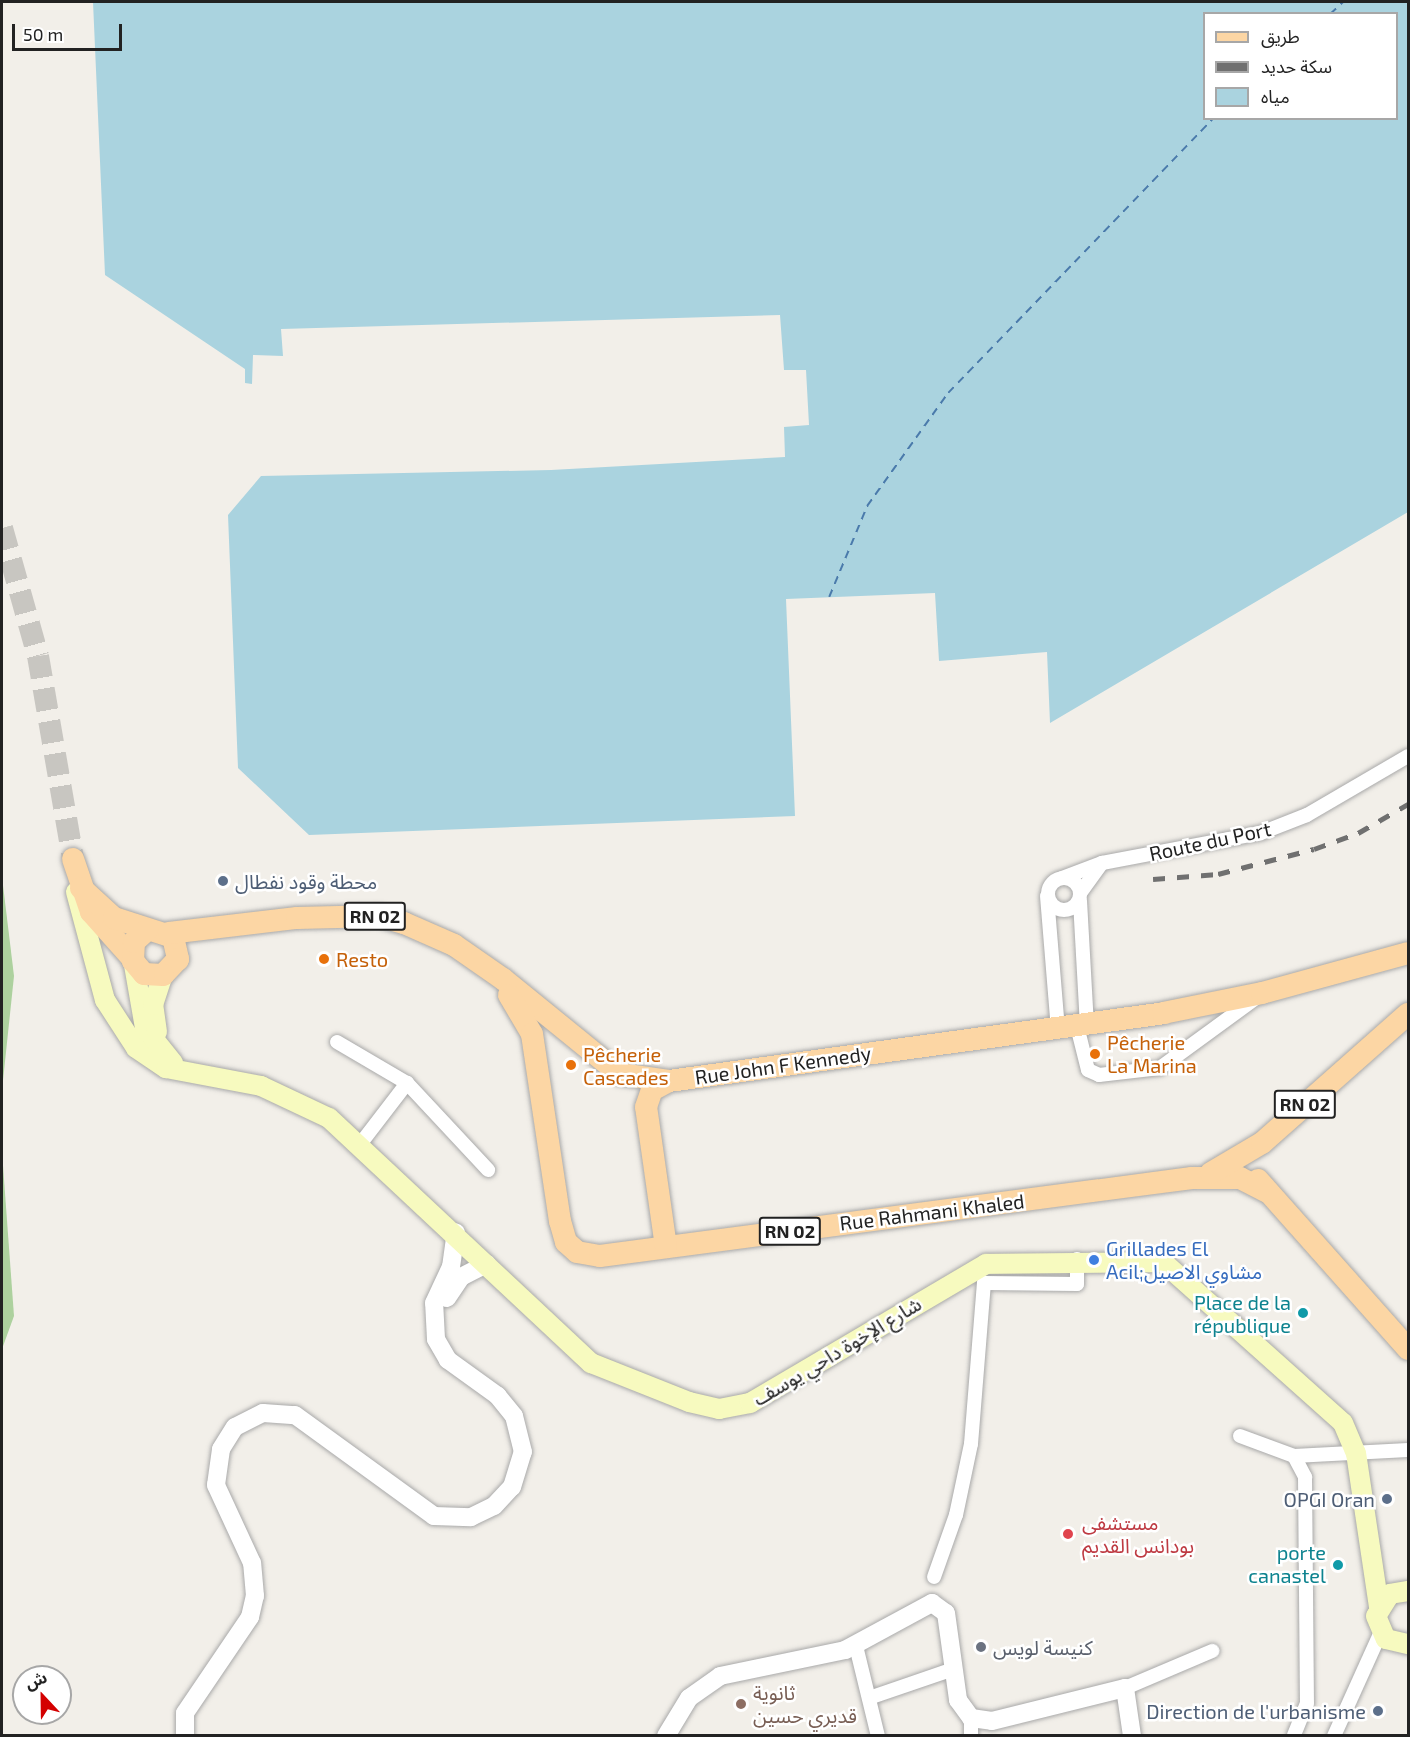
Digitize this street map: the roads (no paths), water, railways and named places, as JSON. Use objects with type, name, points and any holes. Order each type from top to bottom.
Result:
[{"type":"main road","points":[[73,859],[81,888],[98,922],[144,974],[163,975],[179,954],[158,931],[106,913],[81,888]]},
{"type":"main road","name":"شارع الإخوة داحي يوسف","points":[[73,859],[90,959],[115,1019],[150,1059],[195,1073],[278,1092],[322,1114],[361,1143],[602,1370],[718,1409],[750,1403],[974,1268],[1001,1261],[1077,1259],[1163,1262],[1343,1423],[1356,1453],[1368,1563],[1381,1632]]},
{"type":"main road","name":"Rue John F Kennedy","points":[[158,931],[243,923],[379,916],[426,931],[491,972],[620,1074],[669,1080],[1074,1027],[1262,993]]},
{"type":"main road","name":"Rue John F Kennedy","points":[[179,954],[209,934],[243,923]]},
{"type":"main road","points":[[133,961],[134,942],[158,931]]},
{"type":"main road","name":"RN 02","points":[[1262,993],[1408,953]]},
{"type":"main road","name":"شارع الإخوة داحي يوسف","points":[[133,961],[139,1006],[151,1041],[162,1055],[195,1073]]},
{"type":"main road","name":"Rue Rahmani Khaled","points":[[491,972],[527,1019],[540,1070],[566,1242],[577,1252],[600,1256],[1192,1178]]},
{"type":"main road","name":"شارع الإخوة داحي يوسف","points":[[163,975],[153,1005],[154,1024],[163,1045],[195,1073]]},
{"type":"main road","name":"RN 02","points":[[1192,1178],[1224,1170],[1262,1143],[1408,1014]]},
{"type":"main road","points":[[540,1070],[547,1044],[571,1037]]},
{"type":"main road","points":[[666,1247],[646,1107],[652,1090],[669,1080]]},
{"type":"main road","points":[[1262,1143],[1250,1168],[1266,1191],[1408,1349]]},
{"type":"main road","points":[[1192,1178],[1240,1178],[1266,1191]]},
{"type":"main road","points":[[1368,1563],[1403,1591],[1378,1607]]},
{"type":"main road","points":[[1381,1632],[1394,1643],[1408,1644]]},
{"type":"street","name":"Route du Port","points":[[1062,878],[1102,862],[1261,833],[1307,815],[1408,756]]},
{"type":"street","points":[[1047,896],[1057,910],[1074,908],[1102,862]]},
{"type":"street","points":[[1074,1027],[1080,896],[1062,878],[1054,881],[1047,896],[1074,1027],[1088,1070],[1099,1076],[1160,1068],[1262,993]]},
{"type":"street","points":[[337,1042],[407,1083],[488,1170]]},
{"type":"street","points":[[361,1143],[407,1083]]},
{"type":"street","points":[[185,1736],[185,1713],[250,1617],[255,1596],[252,1563],[216,1485],[221,1449],[235,1427],[263,1413],[295,1415],[434,1516],[471,1516],[494,1506],[512,1487],[523,1452],[514,1416],[498,1396],[448,1360],[434,1324],[434,1304],[451,1267],[456,1232]]},
{"type":"street","points":[[934,1577],[956,1515],[971,1444],[984,1283],[1077,1284],[1077,1259]]},
{"type":"street","points":[[434,1324],[457,1282],[488,1264]]},
{"type":"street","points":[[1240,1436],[1294,1456],[1408,1450]]},
{"type":"street","points":[[1294,1456],[1305,1477],[1308,1549],[1307,1703],[1294,1736]]},
{"type":"street","points":[[666,1736],[689,1698],[720,1676],[856,1646],[927,1605],[941,1606],[946,1613],[960,1707],[971,1727],[1125,1688],[1212,1651]]},
{"type":"street","points":[[1334,1736],[1381,1632]]},
{"type":"street","points":[[856,1646],[878,1736]]},
{"type":"street","points":[[869,1698],[953,1670]]},
{"type":"street","points":[[1125,1688],[1132,1736]]},
{"type":"water","points":[[93,2],[1408,2],[1408,512],[1050,723],[1047,652],[939,661],[935,593],[786,599],[795,816],[309,835],[238,768],[228,515],[261,476],[551,470],[785,457],[784,427],[809,425],[806,370],[784,370],[780,315],[281,329],[283,356],[253,355],[252,384],[245,383],[245,369],[105,275]]},
{"type":"tunnel","points":[[2,528],[38,656],[73,859]]},
{"type":"railway","points":[[1153,879],[1218,874],[1314,849],[1358,833],[1408,804]]},
{"type":"place","name":"محطة وقود نفطال","points":[[223,881]]},
{"type":"place","name":"Resto","points":[[324,959]]},
{"type":"place","name":"Pêcherie La Marina","points":[[1095,1054]]},
{"type":"place","name":"Pêcherie Cascades","points":[[571,1065]]},
{"type":"place","name":"Grillades El Acil;مشاوي الاصيل","points":[[1094,1260]]},
{"type":"place","name":"Place de la république","points":[[1303,1313]]},
{"type":"place","name":"OPGI Oran","points":[[1387,1499]]},
{"type":"place","name":"مستشفى بودانس القديم","points":[[1068,1534]]},
{"type":"place","name":"porte canastel","points":[[1338,1565]]},
{"type":"place","name":"كنيسة لويس","points":[[981,1647]]},
{"type":"place","name":"ثانوية قديري حسين","points":[[741,1704]]},
{"type":"place","name":"Direction de l'urbanisme","points":[[1378,1711]]}]
